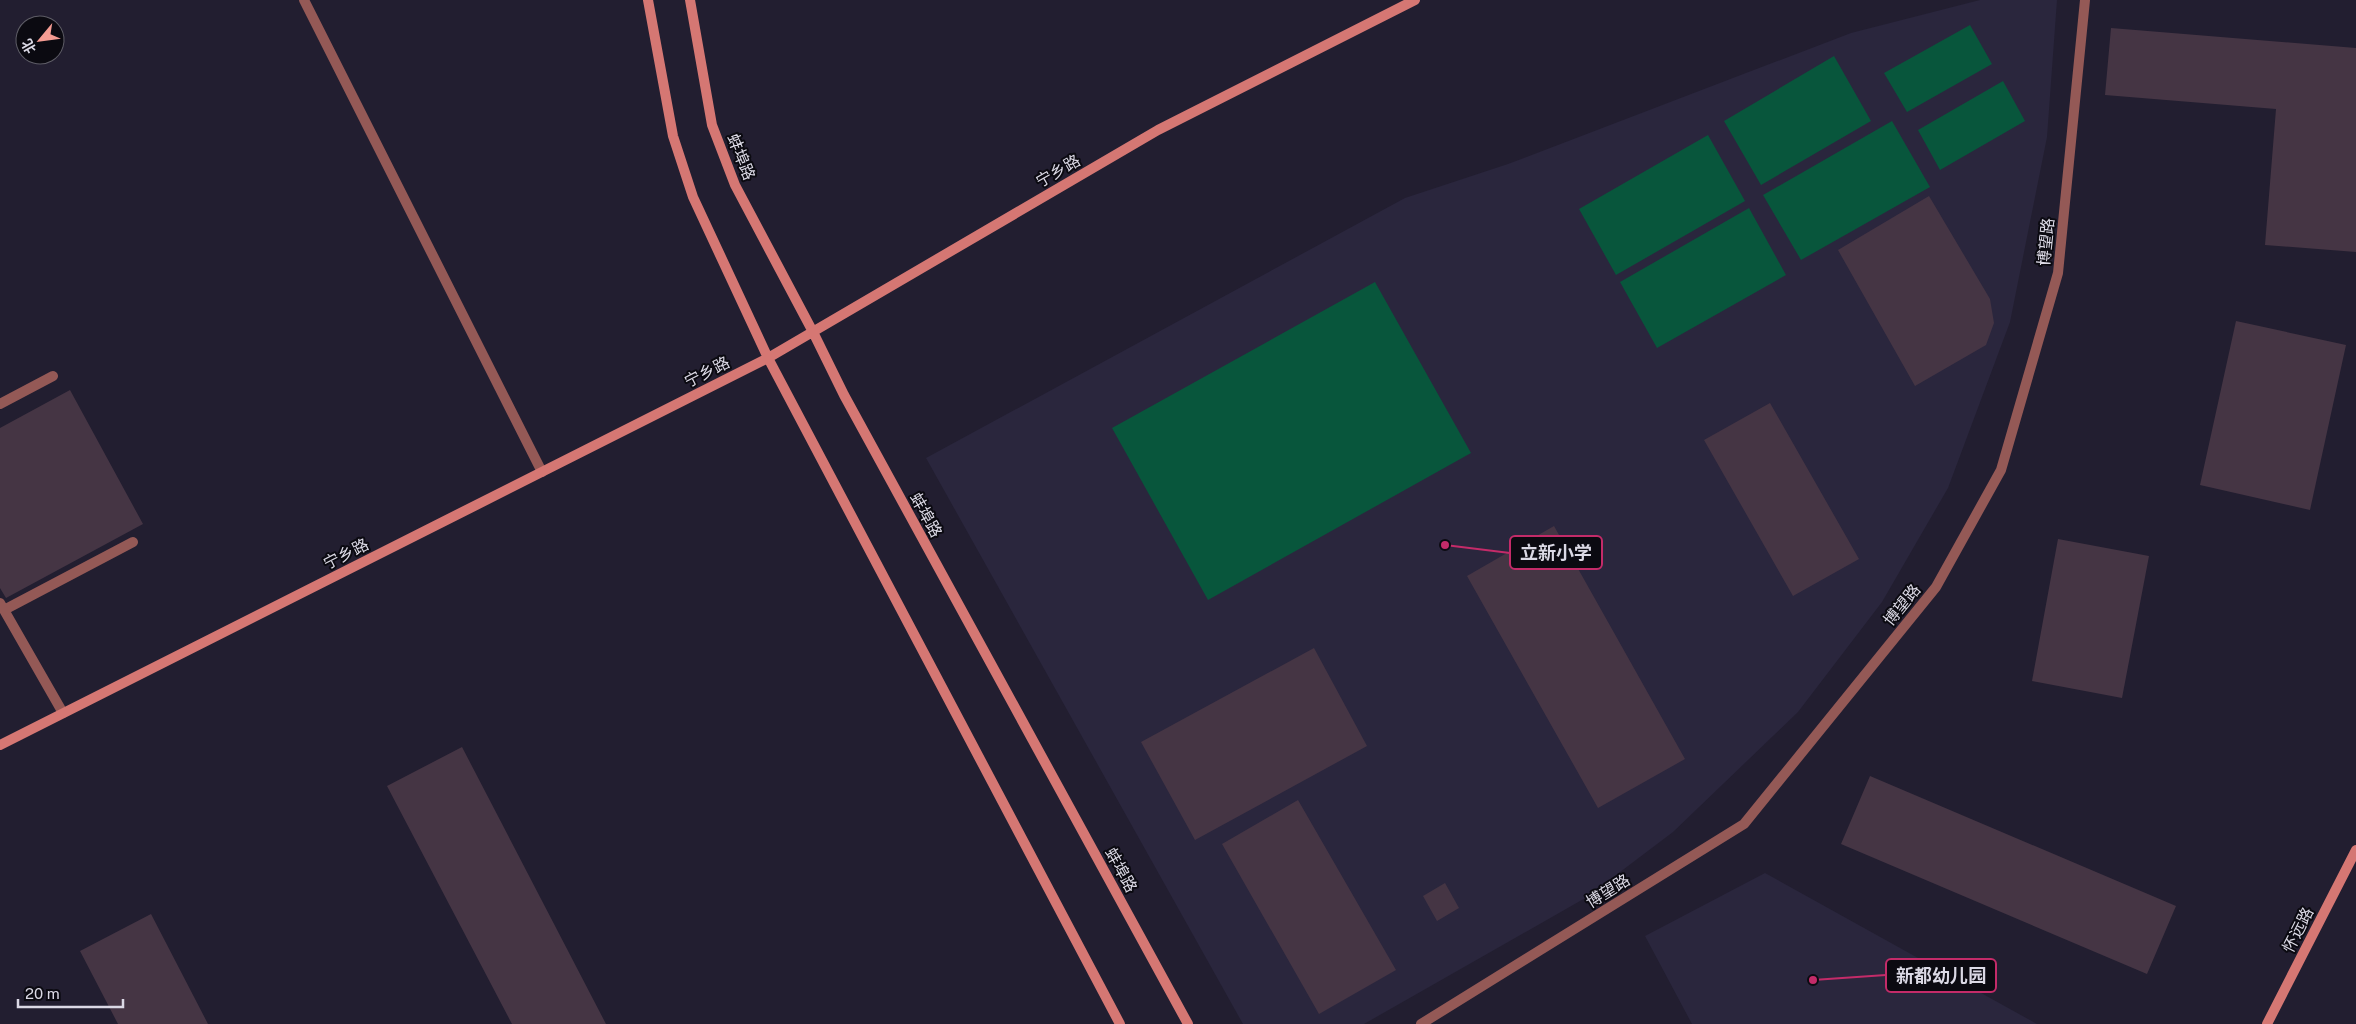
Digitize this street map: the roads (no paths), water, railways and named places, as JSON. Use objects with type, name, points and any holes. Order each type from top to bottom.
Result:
[{"type":"main road","points":[[648,0],[676,145],[693,197],[768,358],[1120,1024]]},
{"type":"main road","name":"蚌埠路","points":[[690,0],[712,125],[735,185],[813,332],[844,395],[1188,1024]]},
{"type":"main road","name":"宁乡路","points":[[0,745],[768,358],[1158,130],[1415,0]]},
{"type":"main road","name":"怀远路","points":[[2267,1024],[2356,850]]},
{"type":"street","points":[[304,0],[542,472]]},
{"type":"street","name":"博望路","points":[[1421,1024],[1744,824],[1936,587],[2001,470],[2058,273],[2085,0]]},
{"type":"street","points":[[0,404],[53,376]]},
{"type":"street","points":[[63,713],[2,606],[133,542]]},
{"type":"place","name":"立新小学","points":[[1445,545]]},
{"type":"place","name":"新都幼儿园","points":[[1813,980]]}]
